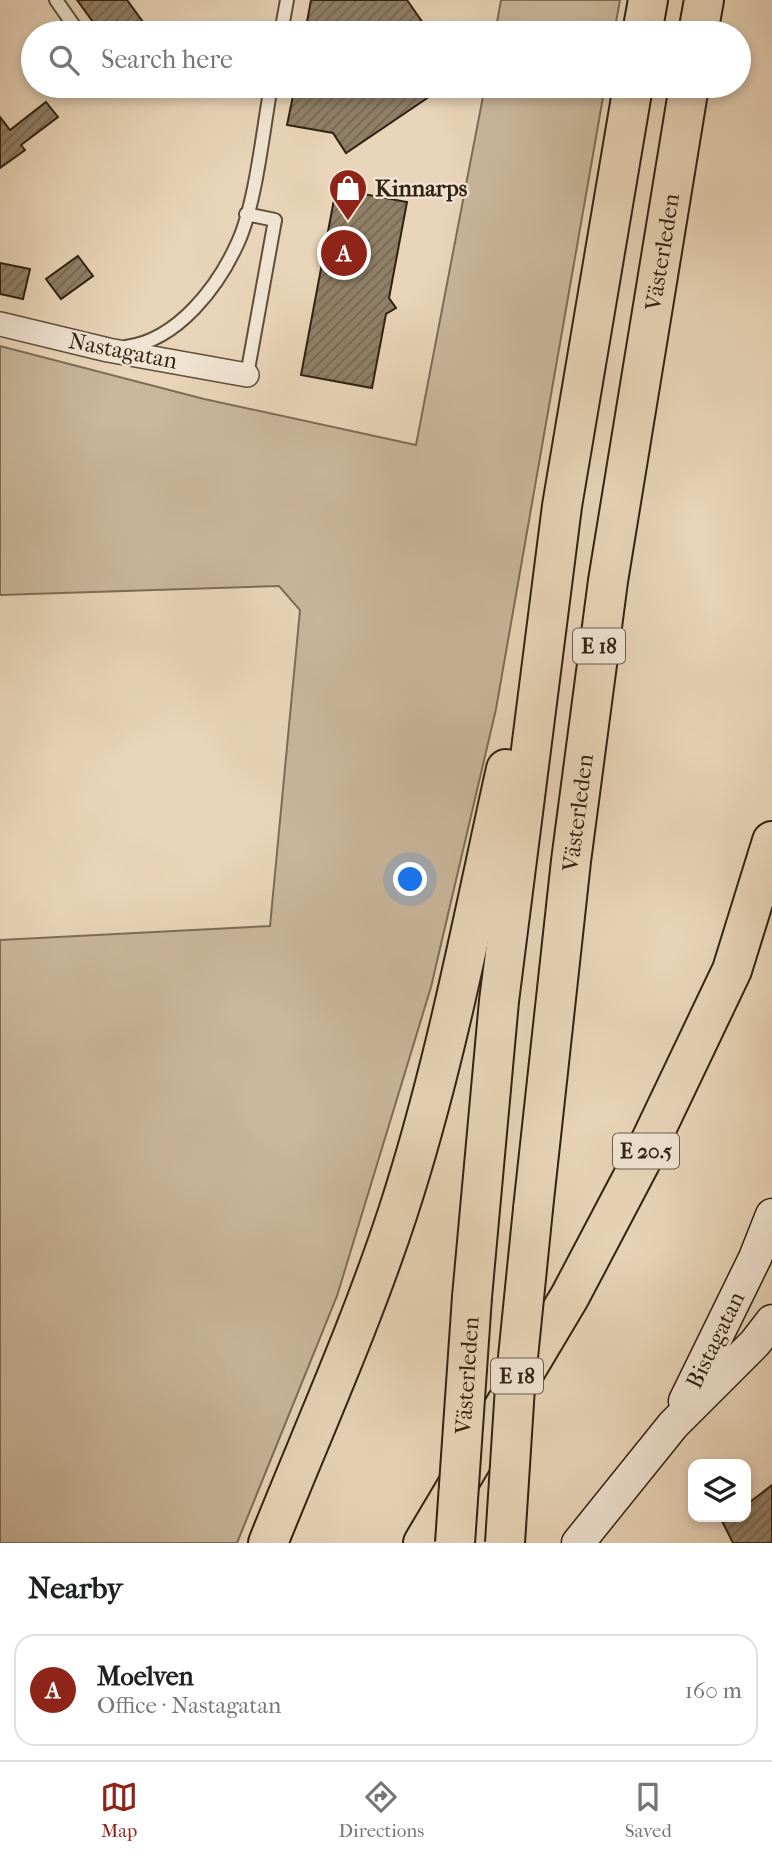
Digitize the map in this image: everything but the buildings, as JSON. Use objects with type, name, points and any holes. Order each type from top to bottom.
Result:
[{"type":"highway","points":[[644,21],[648,0]]},
{"type":"highway","points":[[700,21],[704,0]]},
{"type":"highway","name":"Västerleden","points":[[455,1543],[472,1297],[499,1001],[562,506],[631,98]]},
{"type":"highway","name":"Västerleden","points":[[505,1543],[533,1209],[571,861],[608,581],[686,98]]},
{"type":"highway","points":[[268,1543],[344,1363],[398,1212],[443,1049],[507,764],[531,744]]},
{"type":"highway","name":"E 20.5","points":[[423,1543],[570,1296],[640,1163],[732,970],[772,841]]},
{"type":"main road","name":"Bistagatan","points":[[673,1425],[755,1258],[772,1215]]},
{"type":"main road","name":"Bistagatan","points":[[578,1543],[673,1425],[755,1343],[772,1321]]},
{"type":"street","name":"Nastagatan","points":[[0,324],[108,349],[247,375]]},
{"type":"lane","points":[[56,0],[71,21]]},
{"type":"lane","points":[[283,21],[287,0]]},
{"type":"lane","points":[[108,349],[141,345],[186,318],[211,287],[239,239],[269,98]]},
{"type":"lane","points":[[246,214],[275,220],[247,375]]},
{"type":"shaded area","points":[[501,0],[620,0],[616,21],[497,21]]},
{"type":"shaded area","points":[[483,98],[603,98],[496,709],[431,987],[337,1296],[237,1543],[0,1543],[0,940],[270,926],[300,610],[279,586],[0,595],[0,346],[204,399],[416,445]]},
{"type":"place","name":"Kinnarps","points":[[348,222]]},
{"type":"place","name":"Moelven","points":[[344,253]]}]
